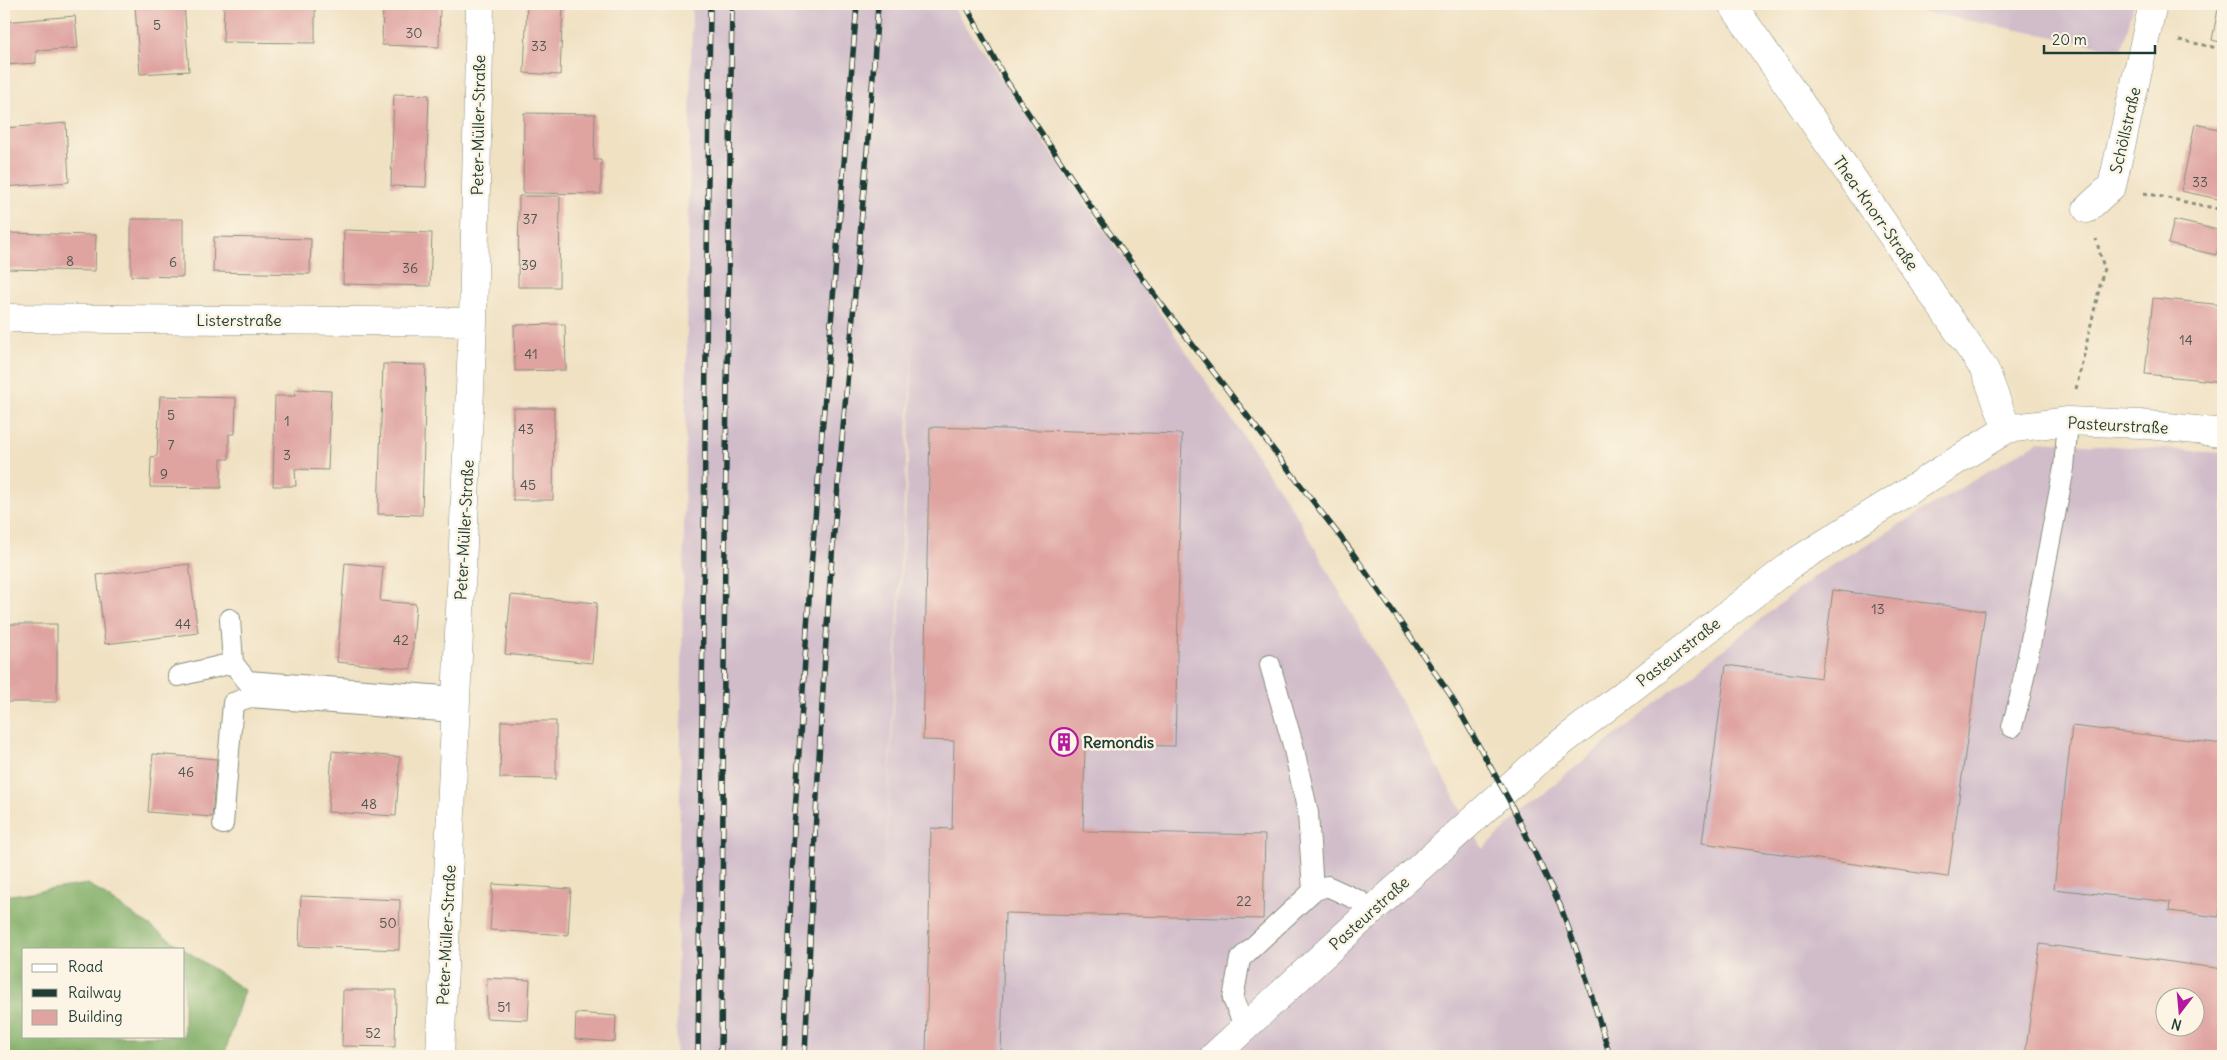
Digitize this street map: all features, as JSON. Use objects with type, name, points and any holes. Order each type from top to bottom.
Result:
[{"type":"street","name":"Peter-Müller-Straße","points":[[440,1056],[473,322],[480,4]]},
{"type":"street","name":"Thea-Knorr-Straße","points":[[1732,4],[1985,370],[2007,429]]},
{"type":"street","name":"Schöllstraße","points":[[2087,209],[2112,186],[2153,4]]},
{"type":"street","name":"Listerstraße","points":[[4,318],[473,322]]},
{"type":"street","name":"Pasteurstraße","points":[[1214,1056],[1370,912],[1544,756],[1795,562],[2007,429],[2068,421],[2140,424],[2223,433]]},
{"type":"lane","points":[[2012,727],[2020,696],[2064,468],[2068,421]]},
{"type":"lane","points":[[230,619],[232,663],[247,680],[456,704]]},
{"type":"lane","points":[[178,676],[232,663]]},
{"type":"lane","points":[[1270,665],[1293,745],[1308,814],[1312,891]]},
{"type":"lane","points":[[223,824],[233,703],[250,697],[456,704]]},
{"type":"lane","points":[[1245,1028],[1233,999],[1240,959],[1312,891],[1327,886],[1360,901],[1370,912]]},
{"type":"path","points":[[2147,33],[2223,49]]},
{"type":"path","points":[[2112,186],[2223,210]]},
{"type":"path","points":[[2068,421],[2104,268],[2087,209]]},
{"type":"shaded area","points":[[692,4],[951,4],[1296,514],[1483,849],[1548,789],[1819,573],[2039,441],[2223,453],[2223,1056],[676,1056]],"holes":[[[913,334],[910,430],[879,964]]]},
{"type":"shaded area","points":[[1882,4],[2134,4],[2122,50]]},
{"type":"green space","points":[[88,884],[183,948],[22,948],[22,1038],[185,1038],[185,950],[244,990],[224,1056],[4,1056],[4,896]]},
{"type":"building","points":[[184,4],[189,71],[140,74],[135,6]]},
{"type":"building","points":[[224,4],[315,4],[315,43],[223,42]]},
{"type":"building","points":[[383,4],[440,4],[439,47],[382,45]]},
{"type":"building","points":[[527,4],[563,4],[560,75],[524,73]]},
{"type":"building","points":[[2219,4],[2223,4],[2223,43],[2212,40]]},
{"type":"building","points":[[75,16],[78,48],[36,51],[36,63],[4,65],[4,22]]},
{"type":"building","points":[[394,94],[429,95],[426,187],[391,186]]},
{"type":"building","points":[[524,113],[595,114],[594,160],[601,160],[601,194],[523,193]]},
{"type":"building","points":[[66,123],[69,182],[4,187],[4,128]]},
{"type":"building","points":[[2195,124],[2223,130],[2223,200],[2181,191]]},
{"type":"building","points":[[519,196],[560,196],[559,287],[518,287]]},
{"type":"building","points":[[131,219],[183,219],[183,277],[131,276]]},
{"type":"building","points":[[2174,220],[2222,231],[2216,255],[2168,244]]},
{"type":"building","points":[[344,230],[432,233],[430,286],[343,284]]},
{"type":"building","points":[[7,233],[96,235],[95,271],[7,269]]},
{"type":"building","points":[[214,237],[311,239],[310,274],[213,272]]},
{"type":"building","points":[[2153,298],[2223,305],[2223,382],[2145,374]]},
{"type":"building","points":[[565,324],[566,370],[515,371],[514,325]]},
{"type":"building","points":[[383,364],[426,365],[422,515],[378,514]]},
{"type":"building","points":[[295,389],[331,391],[328,470],[295,469],[296,486],[273,486],[275,396],[295,396]]},
{"type":"building","points":[[160,396],[236,398],[235,434],[229,434],[229,459],[221,459],[221,488],[150,487],[151,457],[157,456]]},
{"type":"building","points":[[513,408],[554,408],[553,500],[513,500]]},
{"type":"building","name":"Remondis","points":[[930,427],[1182,434],[1175,746],[1085,744],[1083,831],[1265,835],[1263,919],[1005,913],[1001,1056],[926,1056],[931,828],[952,829],[954,741],[923,740]]},
{"type":"building","points":[[345,563],[383,567],[380,601],[416,604],[411,669],[337,662]]},
{"type":"building","points":[[189,564],[198,633],[105,644],[97,575]]},
{"type":"building","points":[[1833,590],[1985,611],[1948,877],[1702,843],[1726,665],[1821,678]]},
{"type":"building","points":[[511,595],[597,603],[592,663],[505,654]]},
{"type":"building","points":[[4,624],[57,624],[57,702],[4,702]]},
{"type":"building","points":[[501,721],[556,721],[556,779],[500,778]]},
{"type":"building","points":[[2072,726],[2223,744],[2223,879],[2219,917],[2169,911],[2170,902],[2054,889]]},
{"type":"building","points":[[332,751],[400,757],[396,816],[328,812]]},
{"type":"building","points":[[153,754],[217,759],[212,817],[148,812]]},
{"type":"building","points":[[493,884],[571,889],[568,935],[490,930]]},
{"type":"building","points":[[301,896],[400,900],[399,950],[299,946]]},
{"type":"building","points":[[2040,944],[2223,969],[2223,1056],[2025,1056]]},
{"type":"building","points":[[487,978],[530,980],[528,1020],[486,1018]]},
{"type":"building","points":[[343,990],[396,990],[395,1047],[342,1046]]},
{"type":"building","points":[[576,1013],[616,1016],[615,1042],[575,1039]]},
{"type":"railway","points":[[698,1056],[710,4]]},
{"type":"railway","points":[[721,1056],[732,4]]},
{"type":"railway","points":[[784,1056],[794,828],[811,568],[857,4]]},
{"type":"railway","points":[[805,1056],[816,812],[831,569],[868,145],[878,4]]},
{"type":"railway","points":[[965,4],[1006,80],[1091,207],[1162,305],[1352,552],[1451,696],[1509,800],[1560,905],[1584,971],[1610,1056]]},
{"type":"place","name":"Remondis","points":[[1064,742]]}]
